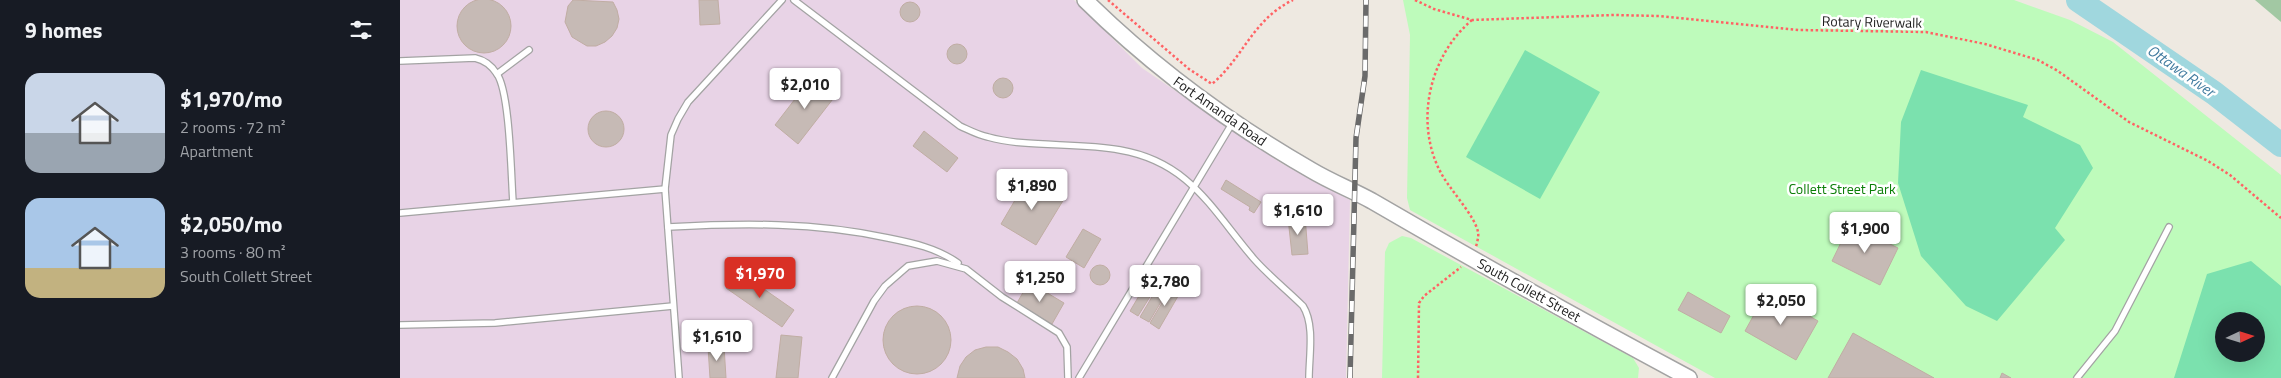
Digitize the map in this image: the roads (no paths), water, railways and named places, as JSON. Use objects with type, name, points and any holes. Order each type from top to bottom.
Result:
[{"type":"street","name":"Fort Amanda Road","points":[[1085,0],[1130,43],[1233,122],[1312,171],[1370,200]]},
{"type":"street","name":"South Collett Street","points":[[1370,200],[1689,378]]},
{"type":"lane","points":[[678,378],[665,188],[671,135],[688,102],[782,0]]},
{"type":"lane","points":[[794,0],[960,126],[988,137],[1010,141],[1083,145],[1121,150],[1141,155],[1174,170],[1194,185],[1256,261],[1307,312],[1310,341],[1309,378]]},
{"type":"lane","points":[[497,74],[529,50]]},
{"type":"lane","points":[[400,62],[476,58],[483,60],[497,74],[505,106],[513,202]]},
{"type":"lane","points":[[1079,378],[1233,122]]},
{"type":"lane","points":[[400,213],[665,188]]},
{"type":"lane","points":[[668,227],[739,223],[818,227],[910,242],[934,250],[951,258],[1002,297],[1059,333],[1067,347],[1068,378]]},
{"type":"lane","points":[[2077,378],[2115,331],[2169,227]]},
{"type":"lane","points":[[832,378],[874,301],[897,274],[908,266],[928,261],[948,262],[966,269]]},
{"type":"lane","points":[[400,325],[495,323],[673,306]]},
{"type":"waterway","name":"Ottawa River","points":[[2078,0],[2214,93],[2281,145]]},
{"type":"railway","points":[[1350,378],[1356,138],[1365,76],[1366,0]]},
{"type":"park label","name":"Collett Street Park","points":[[1842,189]]}]
